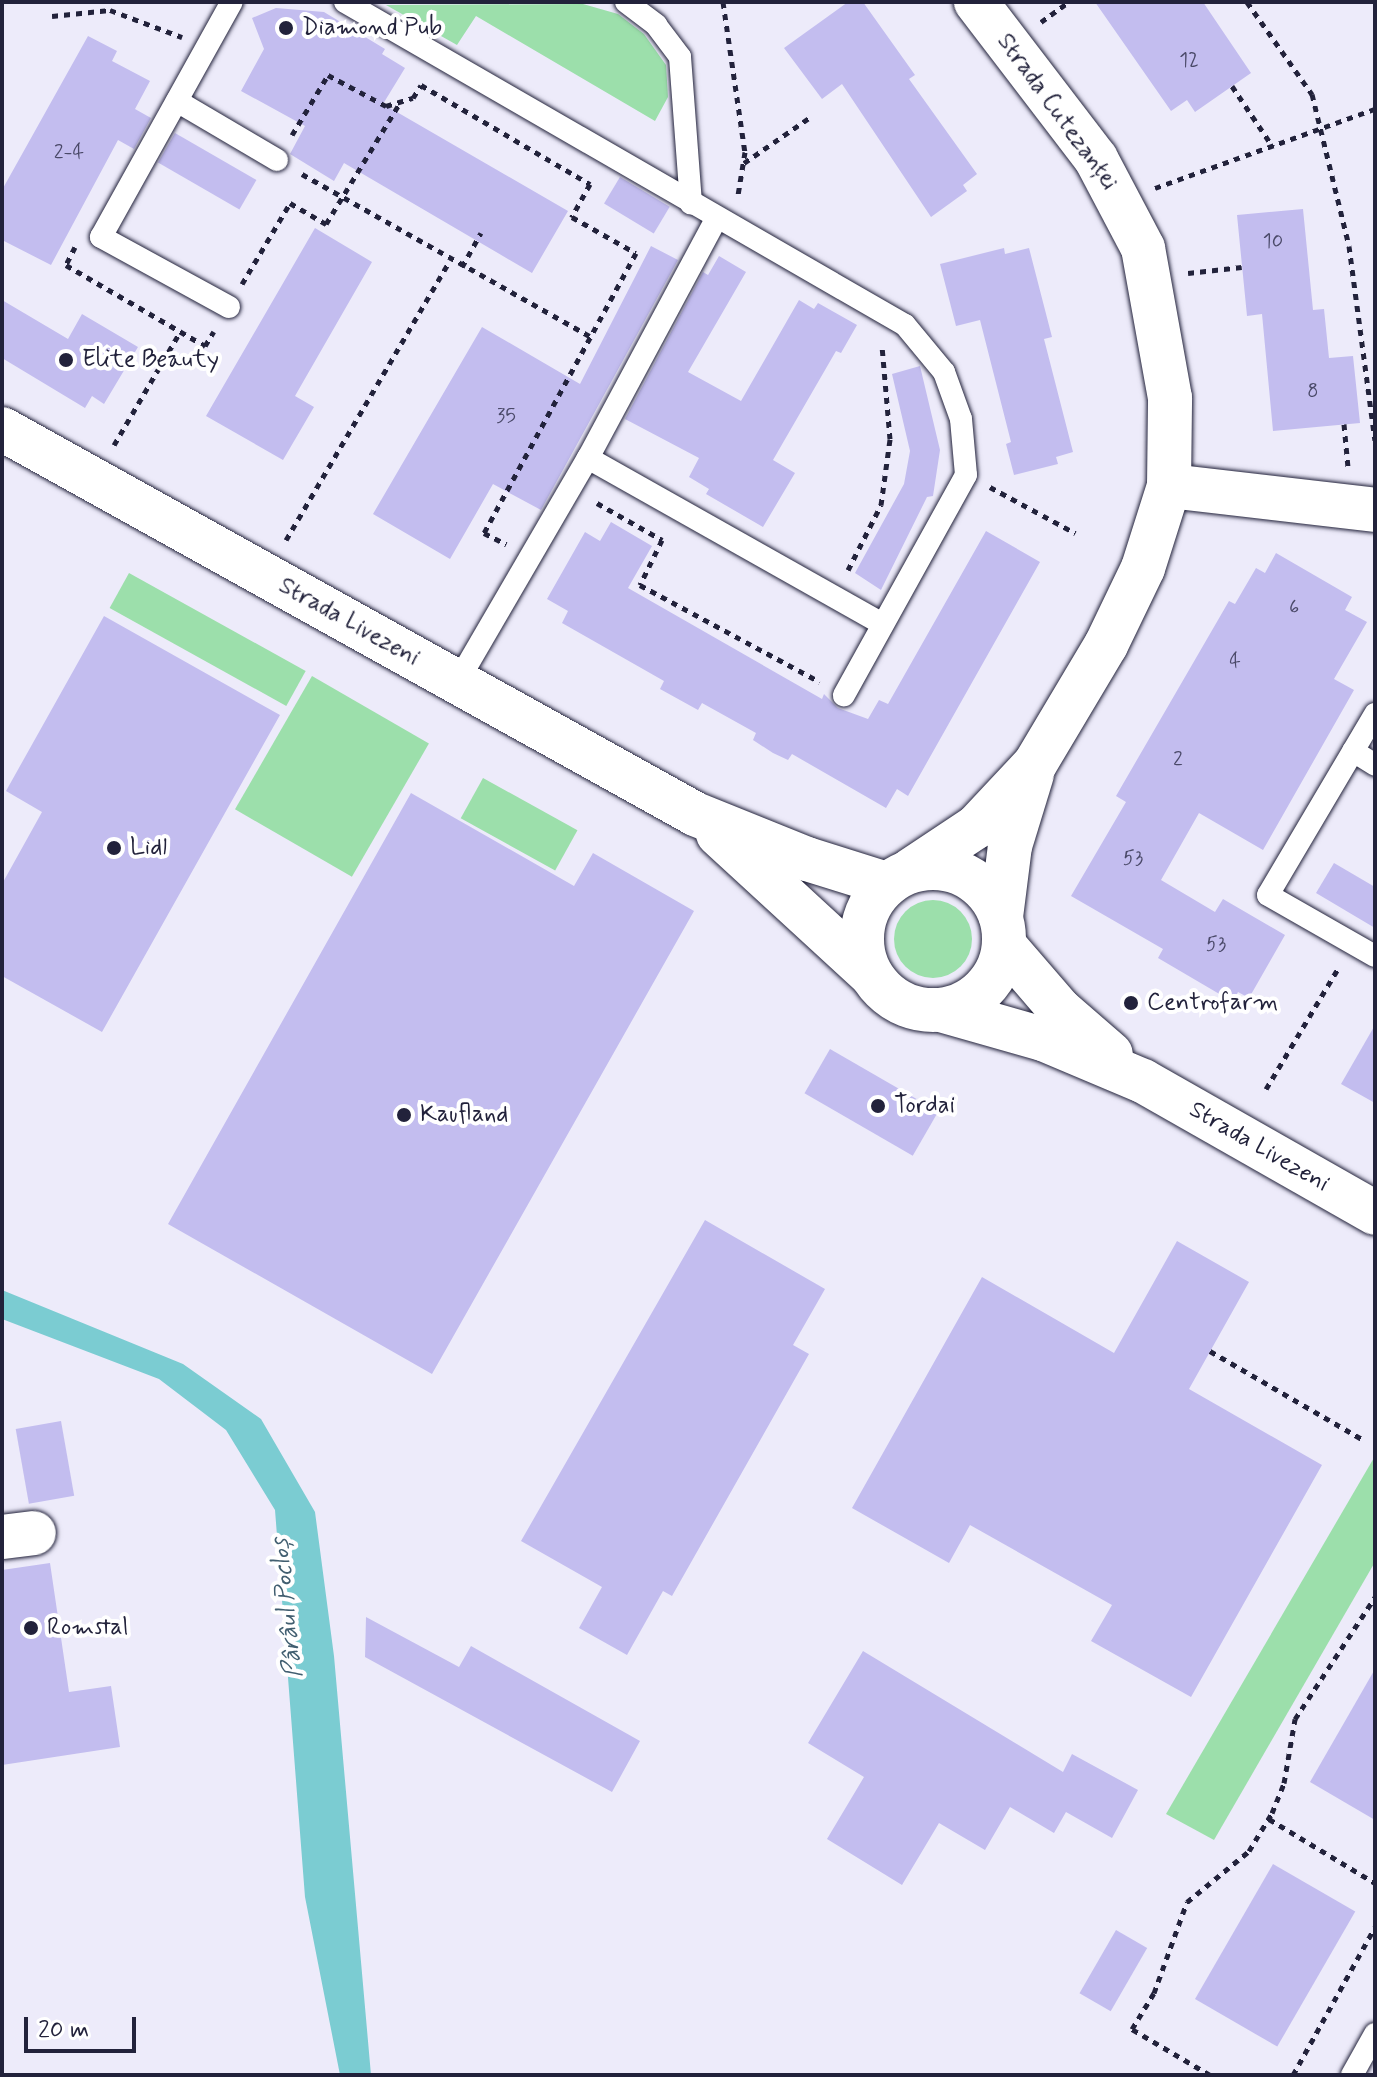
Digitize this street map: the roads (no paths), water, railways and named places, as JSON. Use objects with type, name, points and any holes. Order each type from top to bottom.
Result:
[{"type":"main road","name":"Strada Cutezanței","points":[[899,877],[976,827],[1035,764],[1112,632],[1143,568],[1169,486],[1170,398],[1143,248],[1096,159],[976,2]]},
{"type":"main road","name":"Strada Livezeni","points":[[2,429],[695,814],[807,859],[899,877]]},
{"type":"main road","points":[[1169,486],[1362,496]]},
{"type":"main road","name":"Strada Cutezanței","points":[[1002,931],[1010,846],[1035,764]]},
{"type":"main road","name":"Strada Livezeni","points":[[695,814],[870,974]]},
{"type":"main road","points":[[939,867],[966,875],[988,893],[1002,931],[998,968],[984,989],[964,1003],[941,1010],[913,1008],[888,995],[870,974],[862,947],[863,923],[899,877],[939,867]]},
{"type":"main road","name":"Strada Livezeni","points":[[1002,931],[1060,1010],[1143,1081]]},
{"type":"main road","name":"Strada Livezeni","points":[[941,1010],[1043,1039],[1143,1081],[1375,1213]]},
{"type":"lane","points":[[229,307],[101,237],[232,2]]},
{"type":"lane","points":[[345,2],[724,224],[905,325],[944,372],[961,419],[966,475],[844,695]]},
{"type":"lane","points":[[626,2],[656,25],[680,57],[691,204]]},
{"type":"lane","points":[[177,101],[277,160]]},
{"type":"lane","points":[[458,681],[724,224]]},
{"type":"lane","points":[[588,458],[883,624]]},
{"type":"lane","points":[[1375,714],[1268,895],[1375,956]]},
{"type":"lane","points":[[1353,751],[1375,765]]},
{"type":"lane","points":[[1352,2075],[1375,2034]]},
{"type":"water","name":"Pârâul Pocloș","points":[[2,1290],[183,1364],[261,1419],[315,1512],[334,1656],[371,2075],[340,2075],[305,1897],[275,1510],[226,1430],[159,1379],[2,1319]]},
{"type":"place","name":"Diamond Pub","points":[[286,28]]},
{"type":"place","name":"Elite Beauty","points":[[66,360]]},
{"type":"place","name":"Lidl","points":[[114,848]]},
{"type":"place","name":"Centrofarm","points":[[1131,1003]]},
{"type":"place","name":"Tordai","points":[[878,1106]]},
{"type":"place","name":"Kaufland","points":[[404,1115]]},
{"type":"place","name":"Romstal","points":[[31,1628]]}]
